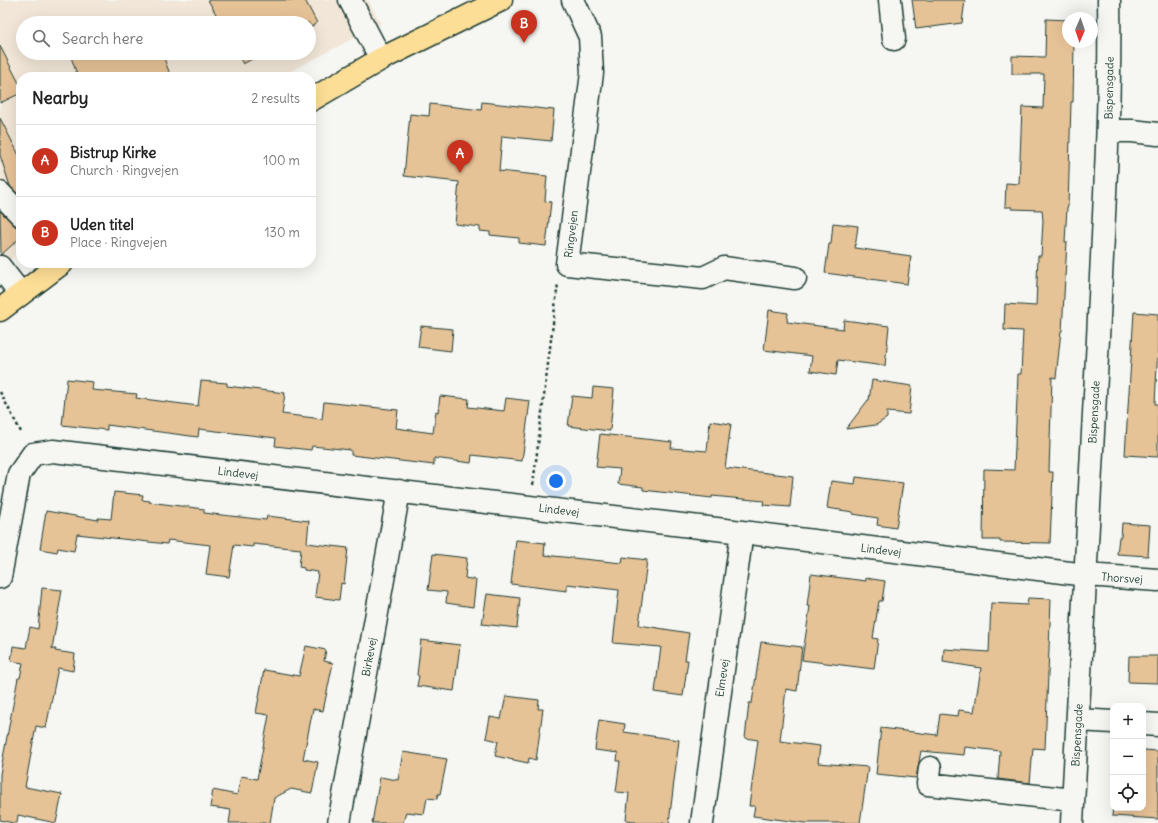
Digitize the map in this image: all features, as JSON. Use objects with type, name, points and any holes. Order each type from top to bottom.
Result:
[{"type":"main road","points":[[316,97],[381,59],[501,0]]},
{"type":"main road","points":[[0,310],[55,268]]},
{"type":"street","points":[[350,0],[381,59]]},
{"type":"street","name":"Ringvejen","points":[[573,0],[590,37],[592,73],[567,264],[703,278],[724,268],[796,278]]},
{"type":"street","points":[[890,0],[894,39]]},
{"type":"street","name":"Bispensgade","points":[[1072,823],[1108,131],[1110,0]]},
{"type":"street","points":[[1108,131],[1132,131],[1158,134]]},
{"type":"street","points":[[0,192],[16,210]]},
{"type":"street","points":[[0,267],[21,294]]},
{"type":"street","name":"Lindevej","points":[[33,454],[53,451],[742,532],[1086,575]]},
{"type":"street","points":[[0,577],[19,474],[33,454]]},
{"type":"street","name":"Birkevej","points":[[339,823],[399,491]]},
{"type":"street","name":"Elmevej","points":[[702,823],[742,532]]},
{"type":"street","name":"Thorsvej","points":[[1086,575],[1158,580]]},
{"type":"street","points":[[1078,720],[1110,722]]},
{"type":"street","points":[[1146,724],[1158,725]]},
{"type":"street","points":[[930,768],[928,784],[1073,800]]},
{"type":"path","points":[[530,507],[559,273],[567,264]]},
{"type":"path","points":[[0,392],[33,454]]},
{"type":"shaded area","points":[[0,0],[368,0],[381,24],[316,58],[316,16],[16,16],[16,60],[312,60],[289,72],[16,72],[16,256],[0,268]]},
{"type":"building","points":[[208,0],[305,0],[313,16],[217,16]]},
{"type":"building","points":[[912,0],[965,0],[962,23],[916,29]]},
{"type":"building","points":[[1046,19],[1062,20],[1062,48],[1074,48],[1073,102],[1071,102],[1068,207],[1065,242],[1067,242],[1062,331],[1056,378],[1052,377],[1049,472],[1053,472],[1050,543],[1000,542],[1000,540],[983,540],[984,469],[1014,470],[1018,374],[1021,374],[1023,331],[1004,330],[1005,304],[1036,306],[1038,256],[1041,256],[1043,221],[1042,210],[1012,209],[1012,207],[1005,207],[1006,183],[1019,184],[1022,107],[1043,108],[1044,74],[1012,74],[1012,56],[1045,57]]},
{"type":"building","points":[[0,46],[16,77],[16,95],[0,103]]},
{"type":"building","points":[[72,60],[165,60],[169,72],[76,72]]},
{"type":"building","points":[[241,60],[250,60],[243,64]]},
{"type":"building","points":[[482,102],[554,110],[551,141],[502,136],[499,171],[547,176],[545,201],[551,202],[546,246],[519,243],[519,238],[490,235],[490,232],[480,231],[480,227],[455,224],[459,182],[404,176],[410,114],[429,116],[430,104],[481,110]]},
{"type":"building","points":[[0,118],[16,149],[16,192],[10,186],[0,155]]},
{"type":"building","points":[[0,211],[16,227],[16,242],[1,255]]},
{"type":"building","points":[[833,223],[858,226],[855,248],[911,256],[907,284],[825,273],[829,244],[831,244]]},
{"type":"building","points":[[769,310],[788,313],[787,322],[843,329],[844,320],[889,326],[885,366],[838,360],[836,375],[810,371],[812,356],[764,350]]},
{"type":"building","points":[[1134,312],[1158,314],[1155,404],[1158,404],[1158,457],[1125,455]]},
{"type":"building","points":[[421,326],[453,329],[451,351],[418,347]]},
{"type":"building","points":[[67,379],[93,382],[92,390],[137,394],[136,398],[198,406],[201,381],[227,383],[227,386],[285,393],[282,414],[322,419],[324,402],[398,410],[396,428],[433,433],[440,396],[469,399],[468,407],[504,411],[506,398],[530,401],[522,461],[472,455],[471,463],[434,458],[434,465],[351,455],[351,450],[312,446],[311,450],[275,446],[276,438],[199,429],[198,437],[107,425],[107,430],[62,425]]},
{"type":"building","points":[[872,380],[912,386],[909,414],[887,412],[887,418],[876,425],[846,429],[869,400]]},
{"type":"building","points":[[593,387],[614,389],[610,431],[568,426],[572,396],[592,398]]},
{"type":"building","points":[[710,421],[731,424],[725,468],[793,476],[790,507],[763,505],[764,501],[712,496],[712,498],[643,490],[643,487],[618,484],[620,469],[596,467],[600,434],[672,442],[671,448],[707,451]]},
{"type":"building","points":[[856,477],[903,483],[896,528],[877,525],[878,518],[827,508],[831,481],[855,484]]},
{"type":"building","points":[[114,492],[143,495],[142,500],[150,501],[149,502],[204,509],[204,513],[266,520],[267,516],[309,521],[307,543],[348,548],[344,584],[341,583],[339,600],[315,597],[318,572],[304,570],[304,568],[299,567],[301,549],[253,544],[253,547],[234,545],[229,577],[206,574],[210,545],[168,540],[167,544],[77,534],[74,551],[58,548],[57,552],[40,549],[46,511],[98,520],[98,518],[111,519]]},
{"type":"building","points":[[1122,523],[1150,525],[1148,556],[1117,554],[1119,537],[1121,537]]},
{"type":"building","points":[[516,540],[545,543],[544,555],[622,563],[623,557],[647,560],[639,625],[689,633],[685,660],[688,660],[683,696],[655,692],[661,647],[613,643],[619,590],[567,584],[567,591],[511,584]]},
{"type":"building","points":[[433,554],[467,558],[465,578],[476,580],[473,607],[446,603],[447,592],[428,590]]},
{"type":"building","points":[[811,574],[866,581],[866,578],[885,581],[882,601],[879,601],[873,638],[878,639],[874,669],[802,660],[810,606],[807,606]]},
{"type":"building","points":[[42,588],[62,590],[52,649],[56,649],[55,651],[75,654],[73,671],[58,668],[46,728],[36,726],[25,787],[62,794],[56,823],[18,815],[17,823],[13,823],[0,820],[0,774],[18,678],[20,678],[23,663],[11,661],[13,646],[26,648],[30,627],[38,629]]},
{"type":"building","points":[[487,594],[520,598],[517,628],[482,624]]},
{"type":"building","points":[[1028,598],[1051,599],[1045,749],[1033,748],[1030,783],[998,779],[1000,751],[965,747],[964,755],[921,751],[916,778],[876,774],[881,728],[937,735],[940,714],[958,716],[959,710],[974,712],[981,668],[943,662],[944,649],[989,652],[991,603],[1027,605]]},
{"type":"building","points":[[421,640],[460,645],[454,691],[417,686]]},
{"type":"building","points":[[761,642],[802,647],[797,691],[786,689],[780,741],[820,746],[818,763],[868,767],[860,823],[805,823],[753,816],[755,806],[749,806],[758,740],[745,738],[749,703],[752,703]]},
{"type":"building","points":[[306,646],[326,650],[324,661],[333,663],[323,711],[313,709],[303,759],[318,762],[312,793],[291,789],[274,798],[270,823],[229,823],[231,810],[210,807],[213,790],[237,795],[241,776],[257,779],[269,715],[256,713],[264,670],[299,676]]},
{"type":"building","points":[[1129,656],[1158,656],[1158,683],[1128,682]]},
{"type":"building","points":[[506,696],[539,700],[538,709],[543,709],[536,760],[529,758],[528,763],[495,756],[498,741],[486,738],[490,717],[501,719]]},
{"type":"building","points":[[599,720],[625,724],[624,732],[679,740],[669,823],[635,823],[635,821],[626,820],[629,793],[616,792],[620,761],[617,761],[618,753],[595,750]]},
{"type":"building","points":[[1146,750],[1158,751],[1158,819],[1112,816],[1112,811],[1146,811]]},
{"type":"building","points":[[403,752],[447,759],[440,794],[438,794],[437,799],[427,798],[424,814],[406,812],[403,823],[372,823],[380,777],[398,780]]},
{"type":"place","name":"Uden titel","points":[[524,43]]},
{"type":"place","name":"Bistrup Kirke","points":[[460,173]]}]
